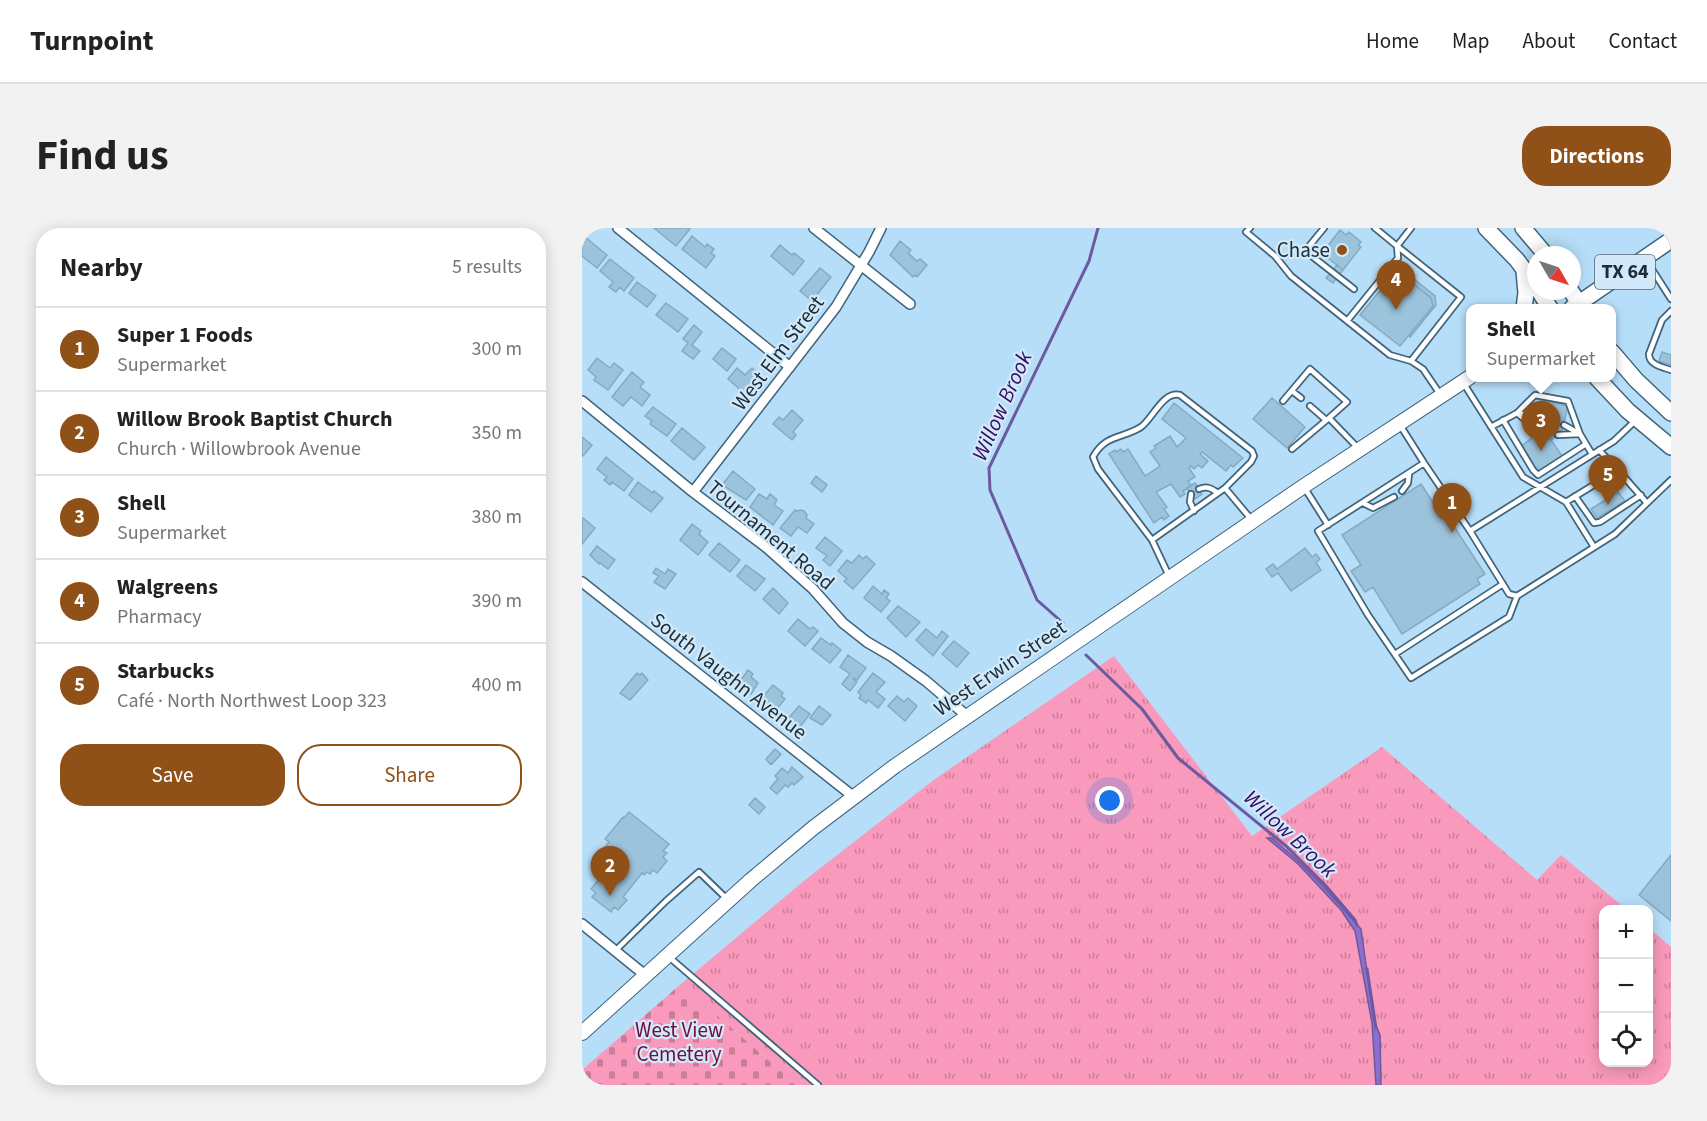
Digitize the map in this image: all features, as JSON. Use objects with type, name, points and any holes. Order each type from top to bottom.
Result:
[{"type":"main road","points":[[1486,228],[1527,274]]},
{"type":"main road","points":[[1523,228],[1538,246]]},
{"type":"main road","name":"TX 64","points":[[1576,303],[1671,240]]},
{"type":"main road","points":[[1523,268],[1526,285],[1524,304]]},
{"type":"main road","points":[[1616,358],[1671,413]]},
{"type":"main road","name":"West Erwin Street","points":[[582,1033],[728,900],[787,849],[854,797],[967,716],[1304,486],[1466,381]]},
{"type":"main road","points":[[1601,382],[1637,419],[1671,447]]},
{"type":"street","points":[[618,228],[790,368]]},
{"type":"street","points":[[814,228],[910,304]]},
{"type":"street","name":"West Elm Street","points":[[693,492],[836,307],[881,228]]},
{"type":"street","name":"Tournament Road","points":[[582,401],[693,492],[766,548],[813,589],[843,623],[926,681],[967,716]]},
{"type":"street","name":"South Vaughn Avenue","points":[[582,582],[854,797]]},
{"type":"street","points":[[582,924],[645,975]]},
{"type":"lane","points":[[1250,228],[1246,232],[1275,256],[1291,276],[1390,356],[1411,360],[1423,369],[1441,396]]},
{"type":"lane","points":[[1324,228],[1310,245],[1309,252],[1354,289]]},
{"type":"lane","points":[[1375,228],[1461,297],[1411,360]]},
{"type":"lane","points":[[1347,321],[1398,258],[1396,246],[1411,228]]},
{"type":"lane","points":[[1644,258],[1671,299]]},
{"type":"lane","points":[[1671,311],[1662,320],[1649,358],[1653,363],[1671,370]]},
{"type":"lane","points":[[1283,401],[1310,369],[1347,402],[1292,449]]},
{"type":"lane","points":[[1468,382],[1491,427],[1523,477],[1566,502],[1594,547]]},
{"type":"lane","points":[[1292,391],[1301,398]]},
{"type":"lane","points":[[1152,540],[1225,488],[1251,462],[1254,456],[1252,450],[1176,394],[1169,396],[1142,426],[1103,443],[1093,457],[1095,463],[1152,540],[1169,578]]},
{"type":"lane","points":[[1491,427],[1517,413],[1534,395],[1568,401],[1580,434],[1592,454]]},
{"type":"lane","points":[[1310,406],[1328,419],[1360,450]]},
{"type":"lane","points":[[1517,413],[1536,416]]},
{"type":"lane","points":[[1517,413],[1536,429]]},
{"type":"lane","points":[[1470,531],[1614,441],[1637,419]]},
{"type":"lane","points":[[1503,420],[1538,475],[1586,444]]},
{"type":"lane","points":[[1399,423],[1509,594],[1517,596]]},
{"type":"lane","points":[[1564,425],[1580,434]]},
{"type":"lane","points":[[1558,435],[1580,434]]},
{"type":"lane","points":[[1599,450],[1647,502]]},
{"type":"lane","points":[[1424,463],[1318,531],[1368,615],[1412,678],[1509,617],[1517,596],[1615,534],[1671,480]]},
{"type":"lane","points":[[1566,502],[1618,470]]},
{"type":"lane","points":[[1402,491],[1408,483],[1409,474]]},
{"type":"lane","points":[[1304,486],[1328,525]]},
{"type":"lane","points":[[1199,489],[1211,488],[1218,493]]},
{"type":"lane","points":[[1225,488],[1253,521]]},
{"type":"lane","points":[[1191,494],[1190,502],[1194,511]]},
{"type":"lane","points":[[1575,496],[1594,523],[1600,522],[1641,495]]},
{"type":"lane","points":[[1362,503],[1373,508],[1394,497]]},
{"type":"lane","points":[[1583,530],[1593,521]]},
{"type":"lane","points":[[1395,654],[1503,584]]},
{"type":"lane","points":[[615,951],[666,901],[699,873],[728,900]]},
{"type":"lane","points":[[667,955],[818,1085]]},
{"type":"green space","points":[[1114,656],[1252,836],[1382,747],[1537,880],[1561,855],[1621,905],[1599,905],[1599,1067],[1653,1067],[1653,931],[1671,947],[1671,1085],[797,1085],[681,984],[805,880],[935,779]]},
{"type":"green space","name":"West View Cemetery","points":[[681,984],[797,1085],[582,1085],[582,1070]]},
{"type":"shaded area","points":[[1267,838],[1272,838],[1297,860],[1361,929],[1374,1021],[1380,1035],[1381,1085],[1376,1085],[1372,1023],[1355,931],[1341,910],[1298,864]]},
{"type":"building","points":[[654,228],[689,228],[690,229],[676,246]]},
{"type":"building","name":"Chase","points":[[1340,230],[1346,235],[1349,232],[1361,242],[1358,245],[1361,247],[1343,270],[1323,252]]},
{"type":"building","points":[[584,236],[607,255],[597,268],[582,256]]},
{"type":"building","points":[[692,236],[705,247],[707,244],[714,249],[711,253],[715,256],[706,268],[682,249]]},
{"type":"building","points":[[900,241],[911,250],[908,253],[917,261],[920,259],[927,265],[917,277],[915,275],[913,277],[890,255]]},
{"type":"building","points":[[780,245],[804,261],[793,275],[771,256]]},
{"type":"building","points":[[610,259],[634,278],[624,291],[620,287],[616,292],[609,287],[613,282],[600,271]]},
{"type":"building","points":[[1337,265],[1343,270],[1333,283],[1326,278]]},
{"type":"building","points":[[820,268],[831,277],[812,301],[800,291]]},
{"type":"building","points":[[1396,271],[1431,298],[1433,306],[1400,346],[1360,315]]},
{"type":"building","points":[[1409,275],[1435,296],[1436,305],[1410,337],[1409,335],[1433,306],[1431,298],[1406,278]]},
{"type":"building","points":[[637,282],[656,296],[647,307],[629,293]]},
{"type":"building","points":[[666,303],[688,319],[678,332],[656,315]]},
{"type":"building","points":[[694,325],[702,332],[692,345],[700,351],[693,359],[682,351],[688,343],[683,339]]},
{"type":"building","points":[[722,348],[736,359],[727,371],[713,359]]},
{"type":"building","points":[[1662,352],[1671,355],[1671,365],[1659,361]]},
{"type":"building","points":[[597,358],[610,368],[614,363],[623,370],[608,390],[594,380],[596,377],[588,370]]},
{"type":"building","points":[[737,368],[745,375],[752,368],[761,376],[745,394],[728,379]]},
{"type":"building","points":[[632,372],[644,382],[640,387],[650,395],[642,406],[631,397],[623,406],[612,397]]},
{"type":"building","points":[[1272,398],[1305,427],[1287,448],[1253,419]]},
{"type":"building","points":[[1540,400],[1568,406],[1562,431],[1551,440],[1542,437],[1534,426]]},
{"type":"building","points":[[1174,403],[1243,458],[1226,471],[1202,452],[1200,454],[1208,461],[1202,468],[1198,465],[1194,469],[1191,466],[1189,468],[1195,477],[1188,481],[1191,486],[1183,491],[1185,494],[1180,497],[1171,484],[1156,492],[1167,507],[1164,509],[1169,516],[1164,520],[1162,517],[1154,523],[1109,454],[1115,450],[1116,452],[1121,449],[1123,452],[1128,449],[1145,476],[1160,466],[1150,452],[1156,448],[1154,446],[1170,436],[1177,447],[1186,438],[1162,419]]},
{"type":"building","points":[[653,407],[676,424],[667,436],[650,424],[652,421],[645,416]]},
{"type":"building","points":[[792,410],[803,420],[793,432],[796,435],[792,440],[773,424],[779,417],[783,420]]},
{"type":"building","points":[[682,428],[705,447],[694,460],[671,441]]},
{"type":"building","points":[[1539,433],[1542,437],[1551,440],[1562,456],[1538,472],[1521,446]]},
{"type":"building","points":[[582,437],[592,445],[583,456],[582,455]]},
{"type":"building","points":[[606,457],[633,479],[624,491],[612,482],[610,485],[604,480],[607,477],[597,469]]},
{"type":"building","points":[[733,471],[755,489],[746,500],[722,485]]},
{"type":"building","points":[[816,476],[827,485],[822,492],[811,483]]},
{"type":"building","points":[[638,482],[663,498],[651,512],[629,495]]},
{"type":"building","points":[[1195,483],[1202,494],[1195,499],[1187,488]]},
{"type":"building","points":[[1421,484],[1449,527],[1453,525],[1485,574],[1477,579],[1480,584],[1402,634],[1373,587],[1365,592],[1351,571],[1361,565],[1342,535]]},
{"type":"building","points":[[1618,492],[1625,501],[1597,518],[1591,509]]},
{"type":"building","points":[[759,494],[767,499],[770,494],[777,500],[774,505],[783,511],[773,525],[750,507]]},
{"type":"building","points":[[795,510],[804,511],[806,518],[814,524],[807,533],[798,527],[791,536],[780,528]]},
{"type":"building","points":[[582,519],[595,528],[582,544]]},
{"type":"building","points":[[692,524],[701,531],[699,534],[708,542],[698,555],[680,540]]},
{"type":"building","points":[[825,537],[842,551],[830,566],[823,560],[827,556],[816,548]]},
{"type":"building","points":[[719,543],[740,560],[730,572],[709,555]]},
{"type":"building","points":[[597,546],[615,560],[608,569],[590,555]]},
{"type":"building","points":[[1305,548],[1312,557],[1316,554],[1320,559],[1316,563],[1321,570],[1291,591],[1278,573],[1272,577],[1266,569],[1273,564],[1277,569]]},
{"type":"building","points":[[859,555],[863,559],[866,556],[875,564],[853,589],[838,571],[847,560],[852,563]]},
{"type":"building","points":[[746,565],[765,579],[755,591],[737,576]]},
{"type":"building","points":[[656,568],[665,574],[668,569],[676,574],[665,589],[654,582],[659,576],[653,573]]},
{"type":"building","points":[[873,586],[882,594],[884,590],[889,594],[886,598],[890,601],[881,612],[864,598]]},
{"type":"building","points":[[773,588],[788,603],[779,614],[763,599]]},
{"type":"building","points":[[898,606],[920,622],[906,637],[887,618]]},
{"type":"building","points":[[798,619],[810,629],[813,627],[818,631],[805,646],[788,631]]},
{"type":"building","points":[[926,629],[937,638],[942,631],[948,636],[933,656],[916,640]]},
{"type":"building","points":[[821,638],[841,650],[830,663],[812,649]]},
{"type":"building","points":[[954,641],[969,653],[957,667],[942,654]]},
{"type":"building","points":[[848,655],[866,668],[857,680],[853,679],[857,682],[850,691],[842,684],[850,674],[840,667]]},
{"type":"building","points":[[748,670],[753,674],[751,677],[758,683],[751,694],[738,684]]},
{"type":"building","points":[[637,673],[640,675],[642,673],[648,680],[630,700],[620,693]]},
{"type":"building","points":[[873,673],[885,682],[876,692],[885,699],[878,708],[868,700],[866,703],[859,698],[861,695],[858,692]]},
{"type":"building","points":[[773,685],[783,693],[781,696],[785,699],[776,710],[761,699]]},
{"type":"building","points":[[897,696],[904,702],[908,698],[917,706],[905,721],[888,706]]},
{"type":"building","points":[[799,706],[810,714],[799,728],[792,725],[793,723],[788,719]]},
{"type":"building","points":[[819,706],[831,715],[822,725],[810,718]]},
{"type":"building","points":[[775,749],[781,754],[770,764],[766,759]]},
{"type":"building","points":[[792,767],[803,777],[794,785],[792,783],[788,787],[785,785],[777,794],[770,788],[778,779],[775,776],[782,768],[788,773]]},
{"type":"building","points":[[755,798],[765,807],[759,814],[749,805]]},
{"type":"building","points":[[629,812],[669,844],[663,851],[667,853],[663,857],[667,861],[657,873],[653,870],[650,874],[642,873],[623,897],[627,900],[618,910],[614,907],[611,912],[592,897],[596,893],[591,889],[600,878],[604,881],[625,855],[617,848],[610,856],[603,850],[609,842],[605,839]]},
{"type":"building","points":[[1671,855],[1671,921],[1639,895]]},
{"type":"waterway","name":"Willow Brook","points":[[1063,623],[1037,600],[990,490],[989,468],[1089,261],[1098,228]]},
{"type":"waterway","name":"Willow Brook","points":[[1086,655],[1142,709],[1178,758],[1286,846],[1326,886],[1357,925]]},
{"type":"waterway","name":"Willow Brook","points":[[1367,969],[1376,1028]]},
{"type":"place","name":"Chase","points":[[1342,250]]},
{"type":"place","name":"Walgreens","points":[[1396,310]]},
{"type":"place","name":"Shell","points":[[1541,451]]},
{"type":"place","name":"Starbucks","points":[[1608,505]]},
{"type":"place","name":"Super 1 Foods","points":[[1452,533]]},
{"type":"place","name":"Willow Brook Baptist Church","points":[[610,896]]}]
